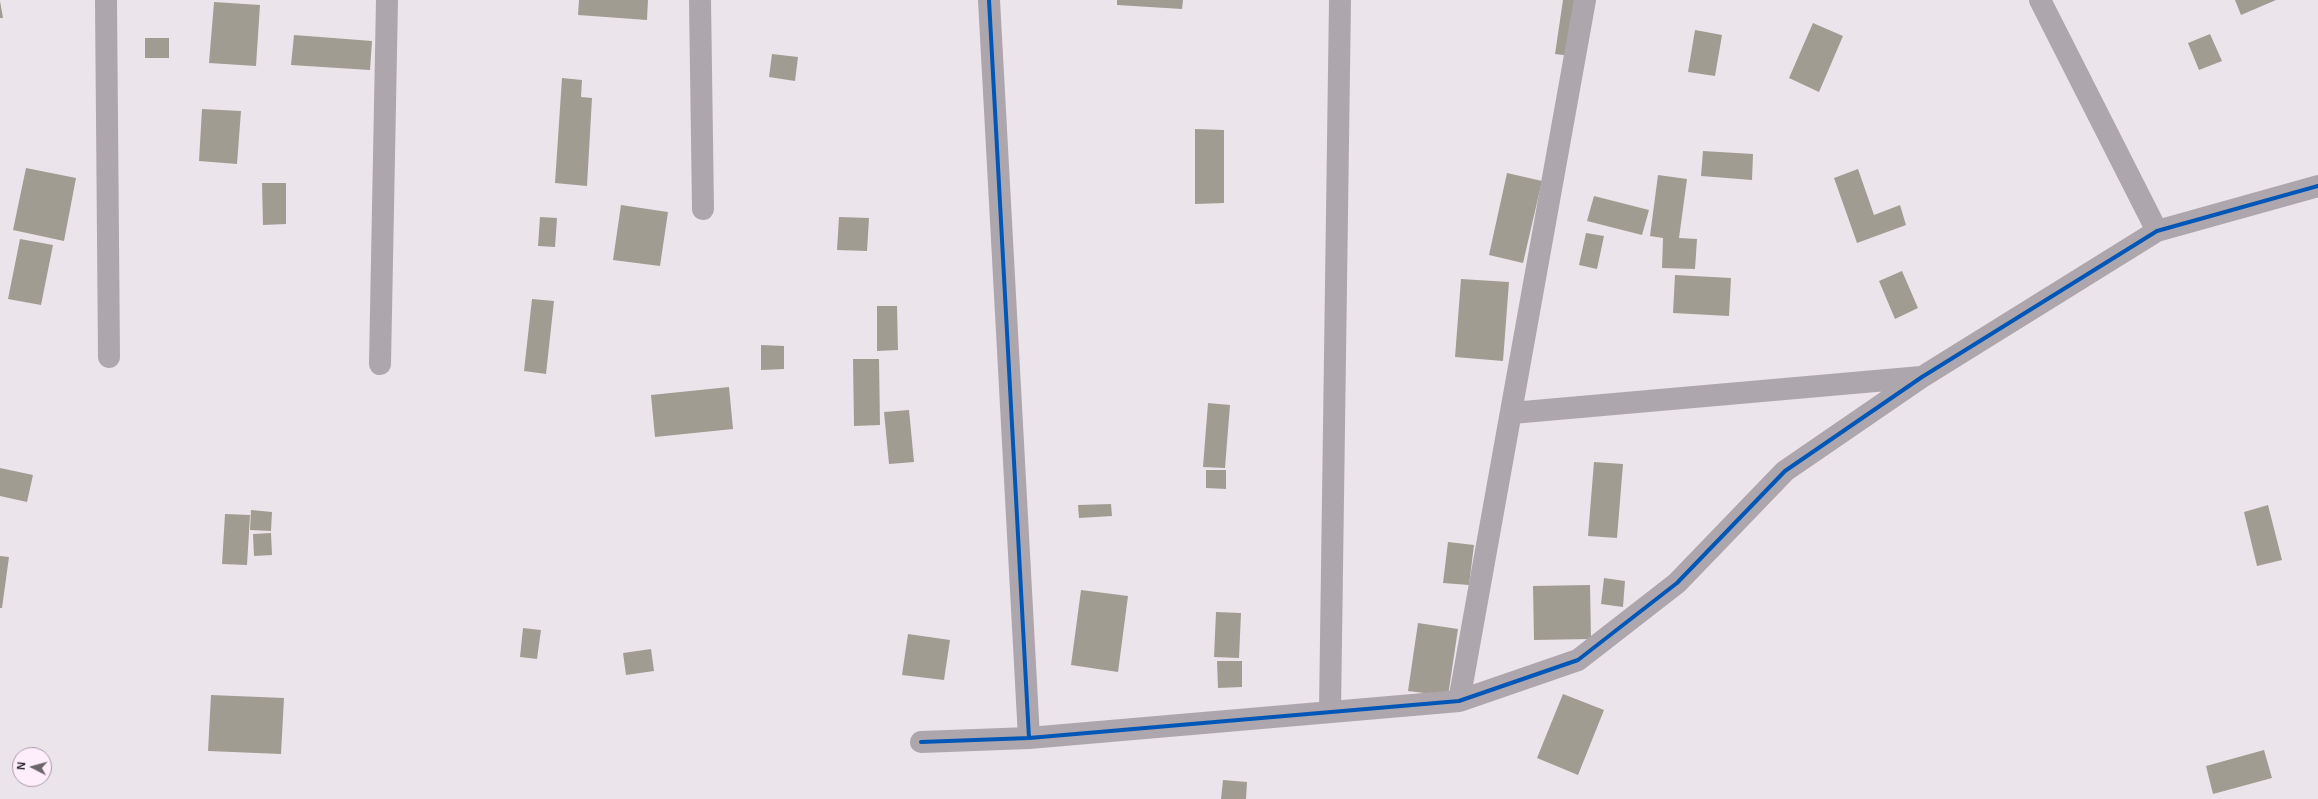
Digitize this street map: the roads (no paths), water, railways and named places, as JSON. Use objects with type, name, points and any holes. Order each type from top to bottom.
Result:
[{"type":"street","points":[[106,0],[109,357]]},
{"type":"street","points":[[380,364],[386,0]]},
{"type":"street","points":[[700,0],[703,209]]},
{"type":"street","points":[[990,0],[1029,738]]},
{"type":"street","points":[[1330,711],[1340,0]]},
{"type":"street","points":[[1458,701],[1512,413],[1586,0]]},
{"type":"street","points":[[2040,0],[2157,232]]},
{"type":"street","points":[[921,742],[1029,738],[1458,701],[1578,660],[1677,583],[1785,471],[1922,377],[2157,232],[2318,186]]},
{"type":"street","points":[[1512,413],[1922,377]]}]
